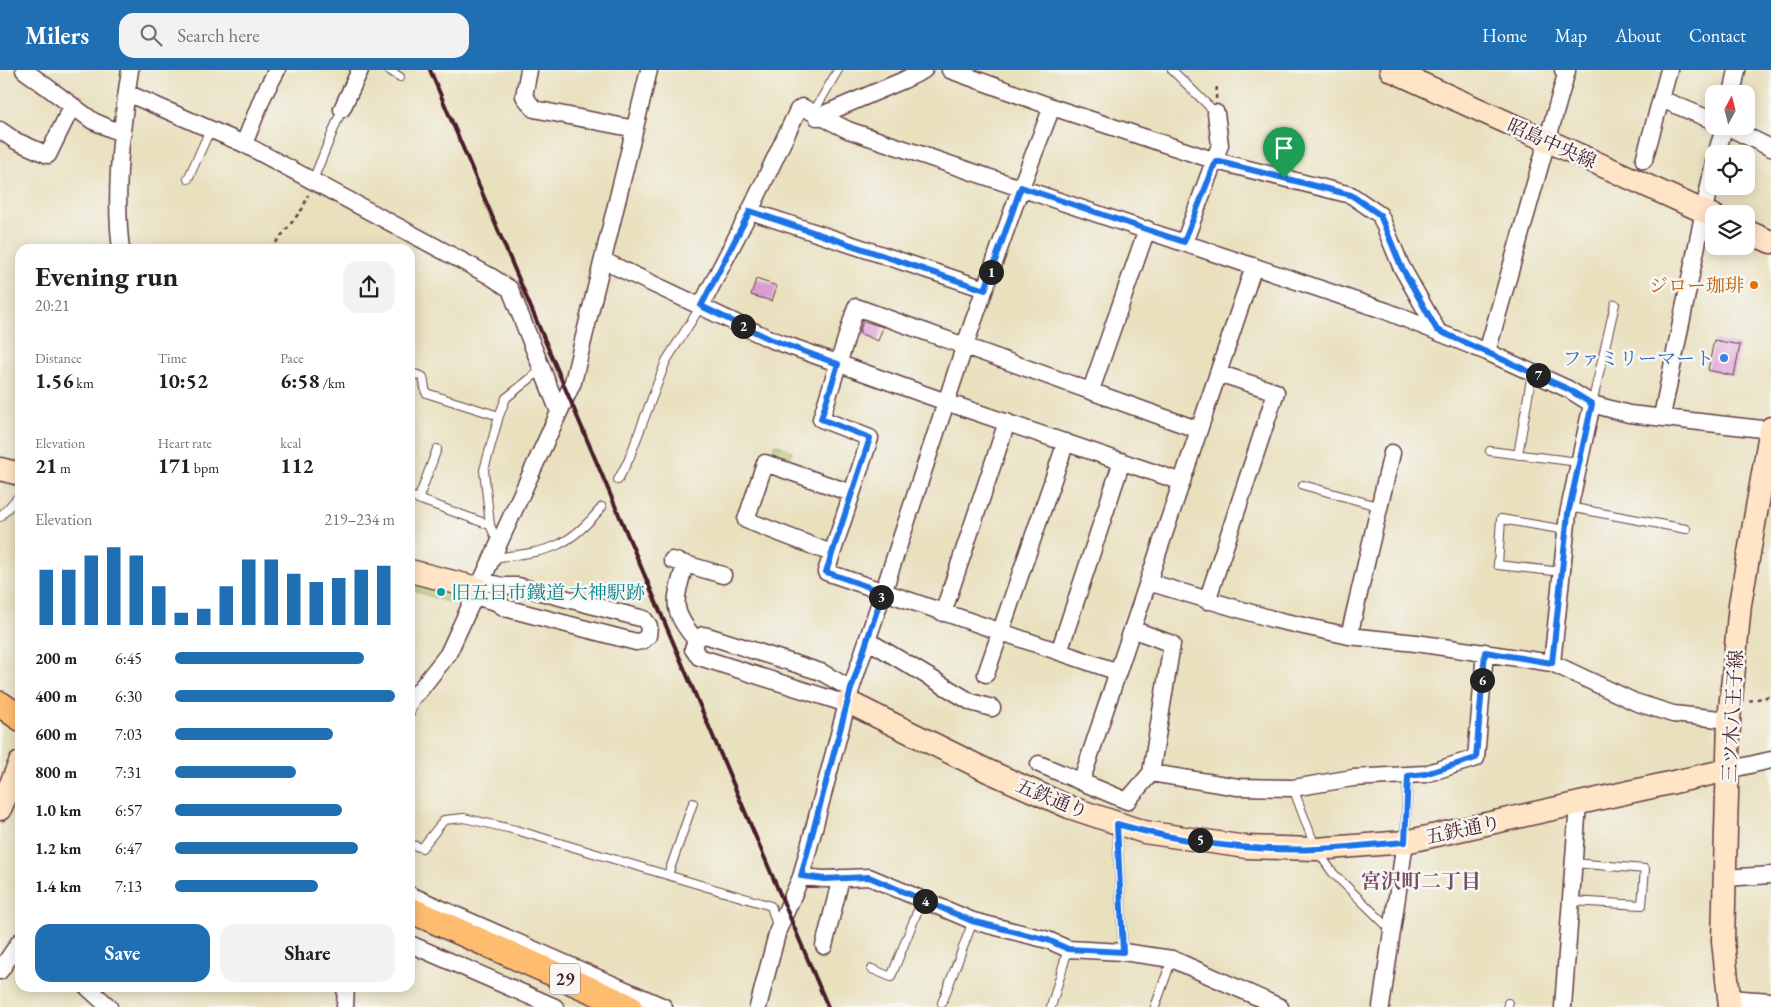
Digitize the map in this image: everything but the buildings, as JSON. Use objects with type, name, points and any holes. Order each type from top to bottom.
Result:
[{"type":"main road","points":[[0,704],[15,714]]},
{"type":"main road","points":[[0,724],[15,734]]},
{"type":"main road","name":"29","points":[[415,912],[629,1007]]},
{"type":"main road","name":"29","points":[[415,928],[592,1007]]},
{"type":"street","points":[[24,70],[93,121],[123,134]]},
{"type":"street","points":[[122,244],[119,205],[123,134],[130,70]]},
{"type":"street","points":[[244,144],[277,70]]},
{"type":"street","points":[[342,109],[360,70]]},
{"type":"street","points":[[529,70],[524,96],[534,109],[635,129]]},
{"type":"street","points":[[415,694],[448,654],[573,382],[650,70]]},
{"type":"street","points":[[815,115],[924,70]]},
{"type":"street","points":[[950,70],[1052,107],[1216,161],[1351,195],[1380,215],[1401,266],[1437,330]]},
{"type":"street","name":"昭島中央線","points":[[1391,70],[1705,213]]},
{"type":"street","points":[[1488,352],[1567,71],[1563,70]]},
{"type":"street","points":[[1644,160],[1669,70]]},
{"type":"street","points":[[1734,85],[1738,70]]},
{"type":"street","points":[[127,93],[244,144],[510,289],[540,370],[559,412]]},
{"type":"street","points":[[1661,99],[1705,117]]},
{"type":"street","points":[[0,130],[16,141],[48,155],[72,106]]},
{"type":"street","points":[[701,306],[750,211],[798,110],[805,107],[815,115],[848,130],[1147,229],[1437,330],[1568,389],[1592,404],[1629,414],[1771,429]]},
{"type":"street","points":[[758,1007],[778,930],[801,876],[849,698],[867,640],[946,402],[1021,187],[1052,107]]},
{"type":"street","points":[[1184,242],[1216,161],[1220,145],[1216,113]]},
{"type":"street","points":[[1744,135],[1771,148]]},
{"type":"street","points":[[750,211],[985,290]]},
{"type":"street","points":[[1662,416],[1705,227]]},
{"type":"street","points":[[1091,390],[1147,229]]},
{"type":"street","points":[[1755,235],[1771,242]]},
{"type":"street","points":[[604,260],[770,339],[946,402],[1182,482]]},
{"type":"street","points":[[1081,782],[1254,266]]},
{"type":"street","points":[[1118,672],[826,572],[870,438],[821,419],[856,307],[1199,430]]},
{"type":"street","points":[[1207,601],[1276,392],[1218,373]]},
{"type":"street","points":[[1552,663],[1569,507],[1592,404]]},
{"type":"street","points":[[943,613],[1007,422]]},
{"type":"street","name":"三ツ木八王子線","points":[[1729,1003],[1723,941],[1730,713],[1740,604],[1771,429]]},
{"type":"street","points":[[986,674],[1066,442]]},
{"type":"street","points":[[1349,636],[1381,507],[1392,453]]},
{"type":"street","points":[[1059,652],[1122,462]]},
{"type":"street","points":[[831,553],[746,520],[765,463],[851,493]]},
{"type":"street","points":[[0,469],[15,473]]},
{"type":"street","points":[[696,640],[683,625],[676,611],[678,562],[723,574]]},
{"type":"street","points":[[415,572],[477,588],[518,586],[644,619],[649,626],[648,636],[642,641],[636,642],[505,608],[477,588]]},
{"type":"street","points":[[1148,582],[1272,620],[1349,636],[1485,652],[1552,663],[1635,702],[1673,714],[1730,713]]},
{"type":"street","points":[[1039,764],[1127,801],[1151,773],[1172,644],[1132,630]]},
{"type":"street","points":[[703,635],[708,636],[821,672],[849,698],[699,657],[693,649],[696,640],[703,635]]},
{"type":"street","points":[[867,640],[971,702],[992,708]]},
{"type":"street","points":[[1151,773],[1238,787],[1293,788],[1353,778],[1425,774],[1476,758],[1485,652]]},
{"type":"street","name":"五鉄通り","points":[[849,698],[988,772],[1069,807],[1144,832],[1246,847],[1316,850],[1405,842],[1771,760]]},
{"type":"street","points":[[0,809],[15,774]]},
{"type":"street","points":[[1562,1007],[1578,804]]},
{"type":"street","points":[[1381,1007],[1405,842]]},
{"type":"street","points":[[1724,878],[1771,875]]},
{"type":"street","points":[[801,876],[869,877],[972,921],[1048,940],[1068,949],[1123,952],[1172,959],[1280,1007]]},
{"type":"street","points":[[824,946],[841,878]]},
{"type":"street","points":[[415,897],[664,1007]]},
{"type":"street","points":[[415,946],[555,1007]]},
{"type":"street","points":[[0,971],[15,949]]},
{"type":"street","points":[[93,992],[109,1007]]},
{"type":"street","points":[[345,1007],[346,992]]},
{"type":"street","points":[[1729,1003],[1771,1001]]},
{"type":"lane","points":[[389,70],[400,77]]},
{"type":"lane","points":[[815,115],[838,70]]},
{"type":"lane","points":[[1172,70],[1216,113]]},
{"type":"lane","points":[[313,180],[342,109]]},
{"type":"lane","points":[[188,179],[210,130]]},
{"type":"lane","points":[[1592,404],[1615,304]]},
{"type":"lane","points":[[618,480],[629,459],[666,361],[701,306]]},
{"type":"lane","points":[[540,370],[506,398],[498,416],[484,470],[490,525],[496,551],[542,551],[561,545],[583,529],[602,507]]},
{"type":"lane","points":[[1518,455],[1532,373]]},
{"type":"lane","points":[[415,374],[423,377],[426,393],[498,416]]},
{"type":"lane","points":[[415,496],[436,449]]},
{"type":"lane","points":[[1490,451],[1579,462]]},
{"type":"lane","points":[[1303,485],[1381,507]]},
{"type":"lane","points":[[415,498],[490,525]]},
{"type":"lane","points":[[0,517],[15,500]]},
{"type":"lane","points":[[1569,507],[1686,529]]},
{"type":"lane","points":[[1563,572],[1498,565],[1501,520],[1566,530]]},
{"type":"lane","points":[[1405,842],[1408,776]]},
{"type":"lane","points":[[1293,788],[1316,850],[1332,873],[1392,932]]},
{"type":"lane","points":[[668,874],[693,803]]},
{"type":"lane","points":[[415,846],[422,848],[444,820],[464,818],[574,845],[771,906],[778,930]]},
{"type":"lane","points":[[1117,824],[1123,952]]},
{"type":"lane","points":[[1571,901],[1642,905],[1646,869],[1574,863]]},
{"type":"lane","points":[[872,969],[891,977],[922,900]]},
{"type":"lane","points":[[942,1002],[972,921]]},
{"type":"lane","points":[[1051,1007],[1068,949]]},
{"type":"lane","points":[[1155,1007],[1172,959]]},
{"type":"path","points":[[275,244],[303,208],[313,180]]},
{"type":"path","points":[[1730,713],[1771,696]]},
{"type":"green space","points":[[775,444],[792,451],[787,467],[770,460]]},
{"type":"green space","points":[[415,579],[457,589],[453,604],[415,591]]},
{"type":"railway","points":[[430,70],[828,1007]]},
{"type":"place","name":"ジロー珈琲","points":[[1754,285]]},
{"type":"place","name":"ファミリーマート","points":[[1724,358]]},
{"type":"place","name":"旧五日市鐵道 大神駅跡","points":[[441,592]]},
{"type":"district","name":"宮沢町二丁目","points":[[1421,881]]},
{"type":"route","points":[[1216,161],[1284,178],[1351,195],[1380,215],[1401,266],[1437,330],[1568,389],[1592,404],[1568,514],[1552,663],[1485,652],[1476,758],[1425,774],[1408,776],[1405,842],[1316,850],[1246,847],[1144,832],[1117,824],[1123,952],[1068,949],[1048,940],[972,921],[869,877],[824,879],[801,876],[851,689],[883,592],[826,572],[870,438],[821,419],[838,364],[770,339],[701,306],[750,211],[985,290],[1021,187],[1184,242],[1216,161]]}]
